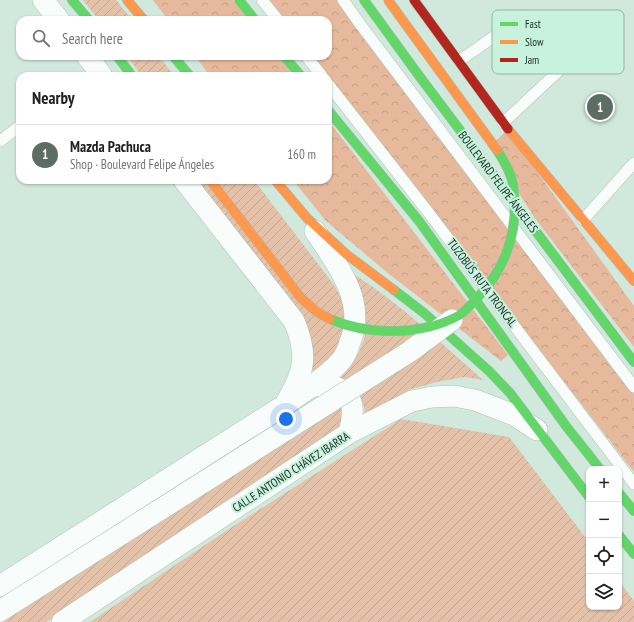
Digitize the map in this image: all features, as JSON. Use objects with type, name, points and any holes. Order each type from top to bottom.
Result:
[{"type":"main road","points":[[72,0],[86,16]]},
{"type":"main road","points":[[127,0],[141,16]]},
{"type":"main road","points":[[239,0],[252,16]]},
{"type":"main road","name":"BOULEVARD FELIPE ÁNGELES","points":[[364,0],[434,96],[634,362]]},
{"type":"main road","points":[[213,184],[301,298],[318,312],[352,327],[369,331],[386,332],[431,326],[458,316],[480,296],[494,280],[508,250],[513,234],[515,216],[511,177],[503,159],[388,0]]},
{"type":"main road","points":[[414,0],[503,123],[634,281]]},
{"type":"main road","points":[[120,60],[129,72]]},
{"type":"main road","points":[[176,60],[187,72]]},
{"type":"main road","points":[[287,60],[297,72]]},
{"type":"main road","points":[[332,115],[419,221],[566,426],[598,466]]},
{"type":"main road","points":[[278,184],[307,218],[346,254],[424,313],[489,371],[510,393],[586,493]]},
{"type":"main road","points":[[622,497],[634,511]]},
{"type":"main road","points":[[621,538],[634,554]]},
{"type":"street","points":[[43,0],[56,16]]},
{"type":"street","points":[[187,184],[294,321],[301,336],[303,350],[302,365],[298,383],[283,406]]},
{"type":"street","points":[[0,586],[283,406],[312,386],[339,363],[354,334],[355,312],[351,292],[338,267],[307,218]]},
{"type":"street","points":[[0,611],[409,352],[458,316]]},
{"type":"street","points":[[312,386],[331,386],[341,390],[349,397],[353,406],[353,417],[350,433]]},
{"type":"street","name":"CALLE ANTONIO CHÁVEZ IBARRA","points":[[62,622],[350,433],[412,401],[432,397],[454,396],[475,400],[514,415],[538,431]]},
{"type":"lane","points":[[262,0],[275,16]]},
{"type":"lane","points":[[343,0],[634,387]]},
{"type":"lane","points":[[459,61],[492,38]]},
{"type":"lane","points":[[309,60],[319,72]]},
{"type":"lane","points":[[503,123],[555,74]]},
{"type":"lane","name":"TUZOBÚS RUTA TRONCAL","points":[[332,89],[428,212],[634,484]]},
{"type":"lane","points":[[0,140],[16,129]]},
{"type":"lane","points":[[583,220],[634,163]]},
{"type":"green space","points":[[153,0],[233,0],[246,16],[165,16]]},
{"type":"green space","points":[[269,0],[342,0],[634,394],[634,472],[332,82],[332,72],[324,72],[315,60],[332,60],[332,16],[281,16]]},
{"type":"green space","points":[[198,60],[281,60],[291,72],[207,72]]},
{"type":"green space","points":[[332,125],[508,355],[501,361],[384,270],[325,220],[296,184],[332,184]]},
{"type":"green space","points":[[507,130],[634,306],[634,347],[534,217],[490,147]]},
{"type":"shaded area","points":[[83,0],[116,0],[129,16],[96,16]]},
{"type":"shaded area","points":[[130,60],[162,60],[171,72],[139,72]]},
{"type":"shaded area","points":[[200,184],[257,184],[334,285],[342,300],[345,317],[344,334],[336,350],[325,365],[313,371],[310,370],[311,345],[304,321]]},
{"type":"shaded area","points":[[352,273],[403,310],[483,380],[465,377],[441,381],[411,389],[365,415],[361,398],[354,389],[340,379],[356,357],[362,346],[365,335],[366,325],[363,305]]},
{"type":"shaded area","points":[[339,404],[343,409],[345,421],[334,436],[46,622],[2,622],[279,447]]},
{"type":"shaded area","points":[[401,419],[509,437],[586,538],[586,610],[622,610],[622,585],[634,601],[634,622],[90,622],[226,531]]},
{"type":"traffic: fast","points":[[72,0],[86,16]]},
{"type":"traffic: fast","points":[[239,0],[252,16]]},
{"type":"traffic: fast","points":[[364,0],[634,362]]},
{"type":"traffic: fast","points":[[120,60],[129,72]]},
{"type":"traffic: fast","points":[[176,60],[187,72]]},
{"type":"traffic: fast","points":[[287,60],[298,72]]},
{"type":"traffic: fast","points":[[332,115],[419,221],[566,426],[598,466]]},
{"type":"traffic: fast","points":[[330,319],[360,328],[393,331],[410,330],[426,328],[441,323],[459,315],[468,308],[487,287],[501,265],[513,230],[515,204],[513,183],[505,163],[497,150]]},
{"type":"traffic: fast","points":[[394,290],[424,313],[489,371],[510,393],[586,493]]},
{"type":"traffic: fast","points":[[622,497],[634,511]]},
{"type":"traffic: fast","points":[[621,538],[634,554]]},
{"type":"traffic: slow","points":[[127,0],[141,16]]},
{"type":"traffic: slow","points":[[388,0],[497,150]]},
{"type":"traffic: slow","points":[[508,129],[634,281]]},
{"type":"traffic: slow","points":[[213,184],[301,298],[317,312],[330,319]]},
{"type":"traffic: slow","points":[[278,184],[307,218],[346,254],[394,290]]},
{"type":"traffic: jam","points":[[414,0],[508,129]]},
{"type":"place","name":"Mazda Pachuca","points":[[600,107]]}]
